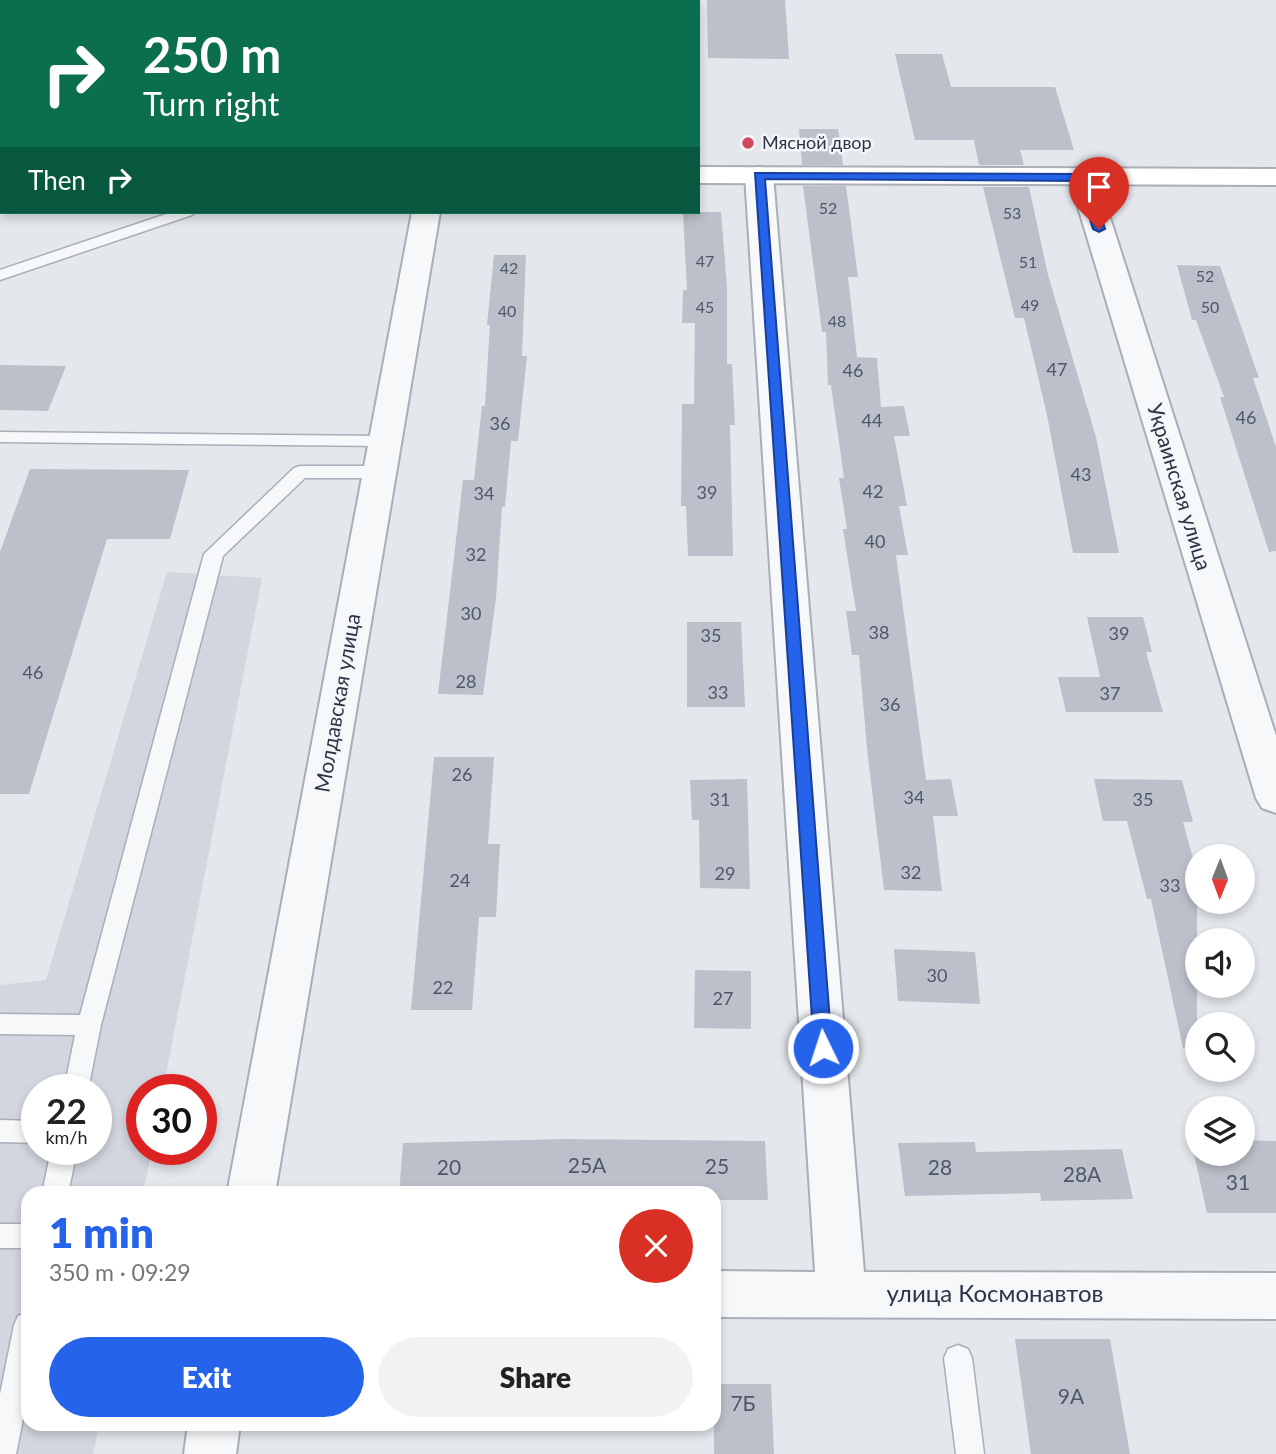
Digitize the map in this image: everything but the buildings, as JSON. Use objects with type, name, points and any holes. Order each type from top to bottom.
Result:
[{"type":"street","points":[[700,175],[1276,177]]},
{"type":"street","points":[[759,175],[841,1293]]},
{"type":"street","name":"Украинская улица","points":[[1083,177],[1276,798]]},
{"type":"street","name":"Молдавская улица","points":[[252,1186],[426,214]]},
{"type":"street","name":"улица Космонавтов","points":[[721,1294],[1276,1296]]},
{"type":"street","points":[[210,1454],[213,1431]]},
{"type":"lane","points":[[0,275],[181,214]]},
{"type":"lane","points":[[0,437],[382,456]]},
{"type":"lane","points":[[79,1074],[89,1025],[214,554],[300,472],[382,456]]},
{"type":"lane","points":[[0,1024],[89,1025]]},
{"type":"lane","points":[[0,1131],[21,1132]]},
{"type":"lane","points":[[57,1186],[61,1165]]},
{"type":"lane","points":[[0,1236],[21,1236]]},
{"type":"lane","points":[[958,1358],[970,1454]]},
{"type":"lane","points":[[2,1454],[21,1360]]},
{"type":"shaded area","points":[[167,572],[262,578],[166,1074],[126,1074],[126,1165],[149,1165],[144,1186],[21,1186],[21,1431],[98,1431],[93,1454],[0,1454],[0,985],[46,980]]},
{"type":"place","name":"Мясной двор","points":[[748,143]]},
{"type":"route","points":[[823,1048],[759,175],[1083,177],[1099,229]]}]
